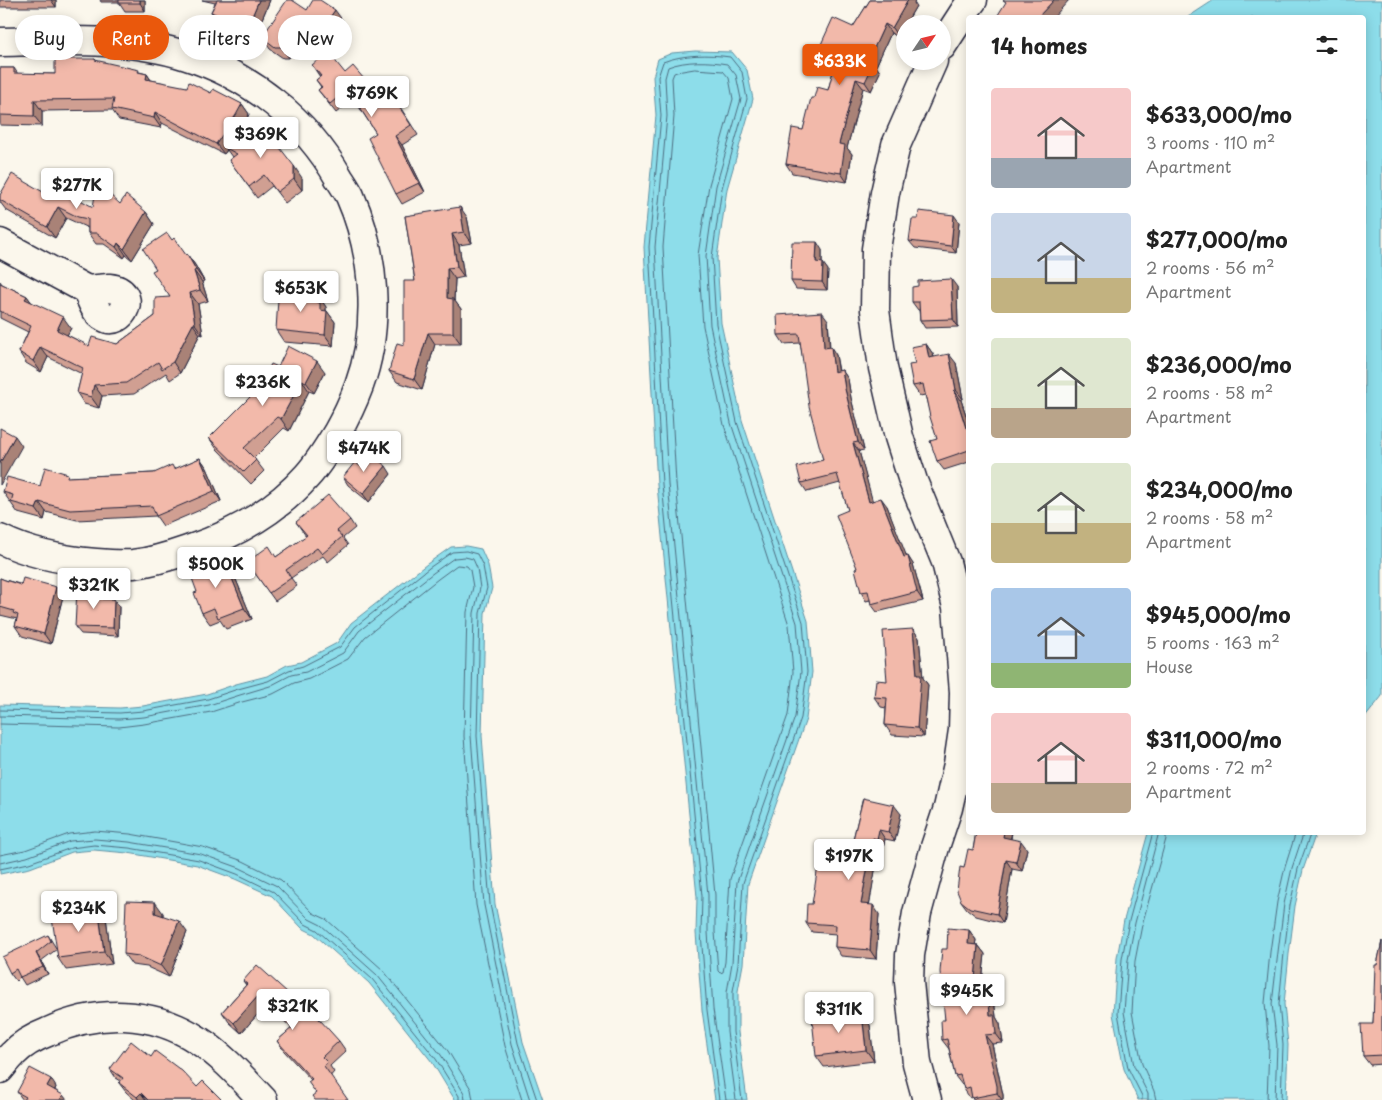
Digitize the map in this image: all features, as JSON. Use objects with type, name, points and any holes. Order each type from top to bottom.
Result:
[{"type":"street","points":[[951,32],[973,0]]},
{"type":"street","points":[[0,42],[97,42],[150,46],[187,55],[216,66],[250,84],[284,110],[310,136],[330,163],[349,195],[359,222],[368,257],[372,302],[370,339],[366,363],[349,412],[328,448],[308,475],[287,497],[265,513],[204,545],[175,555],[131,564],[74,561],[44,556],[0,539]]},
{"type":"street","points":[[927,1100],[918,1063],[909,982],[910,955],[917,913],[948,808],[958,764],[963,730],[964,692],[957,607],[946,562],[913,481],[899,437],[883,368],[874,310],[876,249],[885,193],[896,145],[929,70]]},
{"type":"street","points":[[0,243],[87,290]]},
{"type":"street","points":[[0,1069],[14,1053],[35,1038],[58,1027],[82,1019],[128,1016],[176,1028],[198,1040],[216,1053],[263,1100]]},
{"type":"water","points":[[1214,0],[1382,0],[1382,696],[1366,716],[1366,15],[1191,15]]},
{"type":"water","points":[[695,51],[732,52],[747,70],[753,99],[727,189],[717,258],[721,323],[742,420],[808,621],[812,672],[806,719],[748,884],[743,964],[738,991],[738,1032],[747,1100],[715,1100],[702,1010],[696,933],[697,897],[657,485],[644,247],[656,115],[653,77],[658,59],[672,53]]},
{"type":"water","points":[[466,546],[481,549],[488,565],[492,588],[485,613],[482,736],[495,904],[523,1042],[543,1100],[455,1100],[432,1062],[369,983],[314,934],[302,928],[272,896],[235,879],[197,865],[128,853],[94,850],[72,852],[30,868],[0,874],[0,705],[120,708],[143,706],[207,694],[267,676],[287,665],[301,662],[337,643],[351,623],[427,564],[451,547]]},
{"type":"water","points":[[1147,835],[1315,835],[1303,870],[1295,906],[1289,954],[1284,1004],[1288,1045],[1286,1100],[1138,1100],[1124,1069],[1113,1014],[1117,958],[1124,920]]},
{"type":"building","points":[[119,0],[140,0],[140,3],[119,3]]},
{"type":"building","points":[[217,0],[259,0],[253,15],[218,15],[211,12]]},
{"type":"building","points":[[287,0],[292,0],[307,10],[313,0],[320,0],[335,10],[331,15],[278,15],[278,47],[268,42],[268,28]]},
{"type":"building","points":[[870,0],[908,0],[899,15],[896,15],[896,21],[892,28],[885,24],[868,61],[874,63],[865,82],[856,79],[839,144],[845,145],[841,173],[786,164],[792,128],[803,130],[811,98],[814,98],[817,87],[828,90],[836,60],[818,51],[833,18],[853,27]]},
{"type":"building","points":[[1003,0],[1054,0],[1040,15],[998,15],[1006,2]]},
{"type":"building","points":[[93,59],[139,70],[138,72],[147,74],[146,79],[187,87],[189,82],[211,93],[213,89],[242,104],[216,144],[155,112],[154,118],[112,109],[114,99],[34,100],[34,116],[0,115],[0,68],[14,68],[14,73],[55,74],[55,60]]},
{"type":"building","points":[[318,60],[334,60],[345,73],[353,66],[376,93],[386,87],[411,125],[395,136],[419,183],[396,194],[368,138],[376,133],[348,89],[330,104],[318,90],[322,87],[316,80],[321,76],[312,65]]},
{"type":"building","points":[[260,122],[294,166],[294,179],[277,192],[264,175],[249,187],[229,160],[237,154],[226,148]]},
{"type":"building","points":[[12,174],[50,196],[55,186],[93,207],[95,195],[108,193],[120,204],[126,195],[146,212],[124,249],[118,243],[116,247],[96,233],[88,233],[88,219],[78,217],[58,207],[47,227],[0,200],[0,195]]},
{"type":"building","points":[[460,207],[464,232],[452,234],[457,267],[447,268],[447,298],[453,299],[453,333],[428,333],[414,379],[389,371],[397,343],[404,345],[404,281],[415,281],[405,216]]},
{"type":"building","points":[[919,211],[954,215],[951,246],[909,241],[912,219],[918,219]]},
{"type":"building","points":[[167,233],[172,240],[174,238],[187,254],[196,270],[194,271],[200,290],[190,293],[195,324],[193,324],[173,362],[162,369],[158,362],[126,383],[94,385],[91,397],[77,393],[83,368],[40,347],[33,361],[19,352],[31,326],[0,311],[0,283],[27,296],[25,299],[63,317],[57,330],[89,346],[92,337],[117,344],[155,316],[155,298],[170,297],[152,271],[156,269],[143,249]]},
{"type":"building","points":[[792,242],[817,242],[816,262],[823,263],[822,282],[791,281]]},
{"type":"building","points":[[951,279],[953,319],[920,320],[919,302],[912,302],[912,287],[918,286],[918,281]]},
{"type":"building","points":[[292,285],[313,287],[313,295],[318,295],[317,302],[320,303],[320,310],[327,311],[325,335],[276,330],[278,299],[291,300]]},
{"type":"building","points":[[822,312],[824,348],[831,347],[834,372],[842,370],[858,442],[853,443],[869,502],[881,498],[904,557],[908,556],[917,592],[871,604],[868,591],[861,592],[855,569],[857,568],[836,515],[848,510],[837,474],[801,483],[797,467],[823,460],[809,406],[799,334],[778,335],[777,315]]},
{"type":"building","points":[[926,344],[929,358],[949,354],[956,390],[954,390],[966,428],[966,451],[937,461],[930,441],[937,439],[923,384],[913,386],[909,365],[915,364],[911,347]]},
{"type":"building","points":[[288,346],[317,361],[306,382],[302,380],[281,419],[277,417],[244,448],[256,460],[244,472],[209,438],[259,388],[271,364],[278,367]]},
{"type":"building","points":[[0,428],[15,436],[0,463]]},
{"type":"building","points":[[370,454],[386,466],[363,494],[343,477],[355,462],[360,466]]},
{"type":"building","points":[[200,458],[214,491],[156,516],[152,506],[70,510],[39,502],[36,509],[11,502],[13,495],[3,492],[7,477],[40,486],[45,467],[68,474],[67,477],[154,473],[172,465],[174,469]]},
{"type":"building","points":[[328,495],[350,520],[337,531],[342,537],[322,554],[317,548],[286,570],[291,578],[269,593],[247,562],[269,546],[276,557],[307,535],[296,522]]},
{"type":"building","points":[[224,559],[244,608],[218,618],[214,608],[202,613],[194,593],[197,592],[189,570],[207,563],[208,566]]},
{"type":"building","points":[[0,578],[21,585],[23,578],[56,587],[44,634],[15,626],[18,615],[13,613],[14,611],[0,607]]},
{"type":"building","points":[[77,589],[95,590],[95,594],[103,594],[102,599],[114,599],[113,628],[75,627]]},
{"type":"building","points":[[913,629],[917,675],[921,675],[917,728],[885,725],[887,698],[874,697],[876,680],[887,681],[883,631]]},
{"type":"building","points":[[863,798],[894,805],[888,832],[879,830],[877,839],[873,838],[861,904],[873,905],[870,950],[835,947],[836,925],[806,923],[807,904],[812,904],[821,847],[850,852]]},
{"type":"building","points":[[976,835],[1003,835],[1003,837],[1021,841],[1016,862],[1006,860],[997,914],[970,908],[961,901],[957,891],[960,867],[964,868],[968,849],[973,850]]},
{"type":"building","points":[[126,901],[155,902],[155,913],[179,921],[161,966],[139,956],[124,954]]},
{"type":"building","points":[[98,906],[104,952],[58,958],[52,918],[74,914],[74,909]]},
{"type":"building","points":[[948,928],[969,930],[968,944],[978,945],[974,991],[988,989],[990,1015],[994,1015],[996,1034],[985,1035],[997,1093],[972,1098],[970,1087],[964,1089],[960,1075],[955,1076],[947,1039],[942,1040],[941,1020],[945,1020],[940,972],[942,949],[947,949]]},
{"type":"building","points":[[48,935],[51,941],[36,953],[43,967],[20,977],[16,969],[10,973],[2,957]]},
{"type":"building","points":[[1382,941],[1382,1055],[1363,1056],[1361,1024],[1373,1024],[1375,965],[1377,965]]},
{"type":"building","points":[[257,965],[309,1012],[311,1010],[339,1041],[322,1057],[327,1062],[324,1066],[348,1100],[315,1100],[312,1096],[316,1093],[308,1082],[312,1079],[277,1041],[294,1026],[259,995],[234,1023],[222,1012],[247,984],[243,981]]},
{"type":"building","points":[[862,1013],[866,1050],[816,1056],[812,1019]]},
{"type":"building","points":[[131,1041],[151,1057],[155,1051],[182,1071],[197,1087],[203,1081],[222,1100],[148,1100],[141,1093],[137,1097],[119,1083],[123,1078],[110,1069]]},
{"type":"building","points":[[30,1068],[51,1079],[47,1086],[63,1095],[60,1100],[24,1100],[26,1097],[17,1092]]}]
